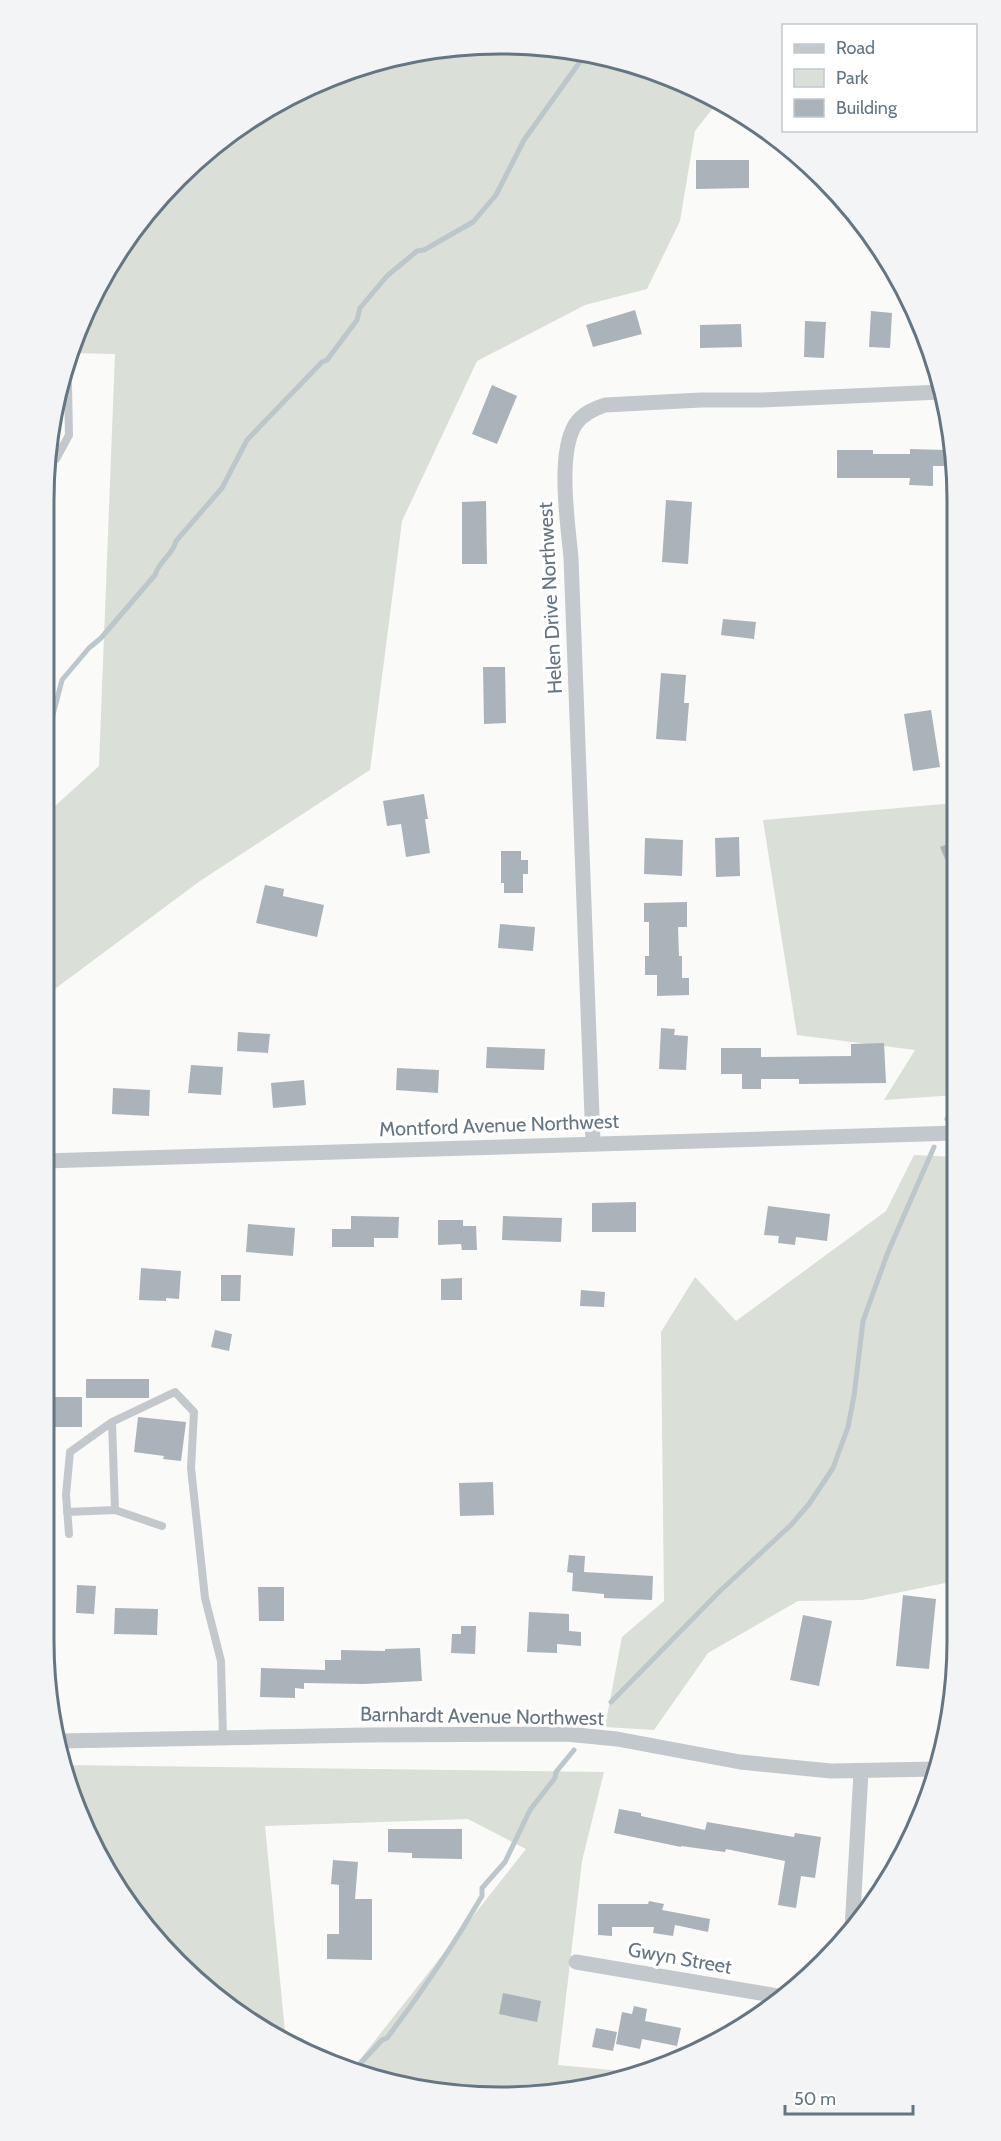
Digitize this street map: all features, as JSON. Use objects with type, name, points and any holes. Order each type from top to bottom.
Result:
[{"type":"street","name":"Helen Drive Northwest","points":[[593,1143],[571,558],[566,486],[568,444],[575,426],[592,410],[605,405],[701,399],[762,400],[934,392]]},
{"type":"street","name":"Montford Avenue Northwest","points":[[54,1161],[947,1132]]},
{"type":"street","name":"Barnhardt Avenue Northwest","points":[[66,1741],[505,1733],[566,1734],[617,1739],[740,1762],[831,1771],[928,1769]]},
{"type":"street","points":[[853,1915],[861,1772]]},
{"type":"street","name":"Gwyn Street","points":[[576,1962],[772,1995]]},
{"type":"lane","points":[[56,458],[69,435],[68,389]]},
{"type":"lane","points":[[69,1534],[66,1495],[70,1452],[112,1422],[175,1392],[194,1412],[191,1468],[205,1598],[221,1661],[223,1738]]},
{"type":"lane","points":[[112,1422],[115,1510]]},
{"type":"lane","points":[[67,1512],[115,1510],[162,1526]]},
{"type":"green space","points":[[500,54],[530,55],[616,69],[671,88],[713,108],[695,131],[680,221],[647,289],[585,305],[477,361],[402,521],[370,770],[200,881],[54,990],[54,807],[99,766],[115,354],[79,353],[100,303],[129,252],[146,229],[185,185],[229,146],[277,114],[330,88],[385,69],[442,58]]},
{"type":"green space","points":[[947,804],[947,1096],[884,1100],[915,1050],[797,1035],[763,820]]},
{"type":"green space","points":[[914,1155],[947,1157],[947,1590],[945,1583],[862,1600],[798,1601],[708,1653],[654,1730],[605,1727],[622,1637],[664,1601],[661,1332],[695,1277],[736,1321],[886,1211]]},
{"type":"green space","points":[[72,1765],[604,1772],[582,1861],[558,2065],[620,2071],[559,2083],[500,2087],[442,2083],[385,2072],[357,2063],[526,1849],[468,1819],[265,1826],[285,2031],[229,1995],[206,1976],[165,1935],[129,1889],[100,1838]]},
{"type":"building","points":[[696,160],[749,160],[749,188],[696,189]]},
{"type":"building","points":[[635,310],[642,334],[593,347],[586,325]]},
{"type":"building","points":[[871,311],[892,313],[890,348],[869,347]]},
{"type":"building","points":[[805,321],[826,322],[824,358],[804,357]]},
{"type":"building","points":[[741,324],[742,347],[700,348],[700,325]]},
{"type":"building","points":[[492,385],[517,396],[497,444],[472,434]]},
{"type":"building","points":[[910,449],[944,450],[945,466],[933,466],[933,486],[909,485],[910,478],[837,478],[837,450],[873,450],[873,454],[910,454]]},
{"type":"building","points":[[666,500],[692,502],[688,564],[662,562]]},
{"type":"building","points":[[486,501],[487,564],[462,564],[462,502]]},
{"type":"building","points":[[723,619],[756,622],[754,639],[721,635]]},
{"type":"building","points":[[483,667],[505,667],[506,723],[484,724]]},
{"type":"building","points":[[661,673],[686,675],[684,703],[689,703],[686,741],[656,739]]},
{"type":"building","points":[[931,710],[940,767],[913,771],[904,714]]},
{"type":"building","points":[[424,794],[430,853],[406,857],[401,824],[387,826],[383,801]]},
{"type":"building","points":[[739,837],[740,876],[716,877],[715,838]]},
{"type":"building","points":[[645,838],[683,840],[682,876],[644,874]]},
{"type":"building","points":[[947,844],[947,863],[940,847]]},
{"type":"building","points":[[501,851],[521,851],[521,860],[528,860],[528,874],[523,874],[523,893],[504,893],[504,883],[501,883]]},
{"type":"building","points":[[265,885],[284,889],[283,896],[324,905],[317,937],[256,923]]},
{"type":"building","points":[[687,902],[687,927],[678,927],[682,978],[689,978],[689,995],[657,996],[657,975],[645,975],[645,956],[649,956],[649,922],[644,922],[644,903]]},
{"type":"building","points":[[500,924],[535,927],[533,951],[498,948]]},
{"type":"building","points":[[661,1028],[675,1029],[674,1035],[688,1036],[686,1070],[659,1069]]},
{"type":"building","points":[[238,1032],[270,1034],[268,1053],[237,1051]]},
{"type":"building","points":[[884,1043],[886,1083],[799,1084],[799,1079],[761,1079],[761,1089],[742,1089],[742,1074],[721,1074],[721,1048],[761,1048],[761,1057],[851,1056],[851,1044]]},
{"type":"building","points":[[487,1047],[545,1049],[544,1070],[486,1068]]},
{"type":"building","points":[[191,1065],[223,1067],[221,1095],[188,1093]]},
{"type":"building","points":[[397,1068],[439,1070],[438,1093],[396,1090]]},
{"type":"building","points":[[304,1080],[306,1105],[273,1108],[271,1083]]},
{"type":"building","points":[[113,1088],[150,1090],[149,1116],[112,1114]]},
{"type":"building","points":[[636,1202],[636,1232],[592,1232],[592,1203]]},
{"type":"building","points":[[768,1206],[830,1214],[827,1241],[796,1237],[795,1245],[778,1243],[779,1236],[764,1235]]},
{"type":"building","points":[[351,1216],[399,1217],[398,1238],[374,1238],[374,1247],[332,1247],[332,1229],[351,1229]]},
{"type":"building","points":[[503,1216],[562,1218],[561,1242],[502,1240]]},
{"type":"building","points":[[438,1220],[463,1220],[463,1226],[476,1226],[477,1250],[462,1250],[461,1244],[438,1245]]},
{"type":"building","points":[[248,1224],[295,1228],[293,1256],[246,1252]]},
{"type":"building","points":[[141,1268],[181,1271],[179,1299],[139,1300]]},
{"type":"building","points":[[221,1275],[241,1275],[240,1301],[221,1301]]},
{"type":"building","points":[[462,1278],[462,1300],[441,1300],[441,1279]]},
{"type":"building","points":[[581,1290],[605,1292],[604,1307],[580,1306]]},
{"type":"building","points":[[215,1330],[232,1334],[229,1351],[211,1347]]},
{"type":"building","points":[[86,1379],[149,1379],[149,1398],[86,1398]]},
{"type":"building","points":[[54,1397],[82,1397],[82,1427],[54,1427]]},
{"type":"building","points":[[138,1417],[186,1422],[181,1461],[134,1452]]},
{"type":"building","points":[[493,1482],[494,1515],[460,1516],[459,1483]]},
{"type":"building","points":[[569,1555],[585,1556],[584,1572],[653,1576],[652,1600],[604,1598],[604,1594],[572,1591],[573,1573],[567,1572]]},
{"type":"building","points":[[77,1585],[96,1586],[94,1614],[76,1613]]},
{"type":"building","points":[[258,1587],[284,1587],[284,1621],[259,1621]]},
{"type":"building","points":[[903,1595],[936,1599],[929,1669],[896,1666]]},
{"type":"building","points":[[115,1608],[158,1609],[157,1635],[114,1634]]},
{"type":"building","points":[[529,1612],[569,1614],[569,1631],[581,1632],[581,1646],[557,1644],[557,1653],[527,1652]]},
{"type":"building","points":[[803,1615],[832,1621],[819,1686],[790,1680]]},
{"type":"building","points":[[461,1626],[476,1626],[475,1654],[451,1653],[452,1634],[461,1634]]},
{"type":"building","points":[[420,1648],[422,1681],[363,1684],[304,1683],[304,1689],[295,1688],[295,1698],[260,1697],[261,1668],[325,1670],[325,1660],[341,1660],[341,1650],[385,1651],[385,1649]]},
{"type":"building","points":[[619,1809],[705,1830],[707,1822],[794,1837],[795,1833],[821,1837],[815,1878],[801,1876],[796,1908],[778,1905],[785,1861],[726,1849],[725,1852],[681,1847],[614,1833]]},
{"type":"building","points":[[388,1829],[462,1829],[462,1859],[412,1858],[412,1853],[388,1852]]},
{"type":"building","points":[[333,1860],[358,1862],[355,1899],[372,1899],[372,1960],[327,1959],[327,1934],[339,1934],[339,1885],[331,1884]]},
{"type":"building","points":[[649,1901],[664,1904],[662,1910],[710,1919],[708,1932],[675,1925],[673,1936],[653,1933],[654,1927],[612,1927],[612,1936],[598,1935],[598,1904],[648,1904]]},
{"type":"building","points":[[503,1993],[541,2001],[537,2022],[499,2014]]},
{"type":"building","points":[[634,2006],[647,2009],[645,2021],[681,2028],[677,2046],[642,2039],[640,2049],[616,2044],[622,2012],[632,2014]]},
{"type":"building","points":[[596,2028],[617,2032],[613,2051],[592,2047]]},
{"type":"waterway","points":[[54,711],[62,680],[155,575],[176,541],[222,488],[247,440],[322,362],[327,360],[357,320],[360,308],[387,276],[417,251],[424,250],[473,222],[496,195],[524,140],[580,62]]},
{"type":"waterway","points":[[611,1702],[720,1591],[791,1525],[809,1504],[833,1468],[848,1427],[863,1321],[888,1252],[934,1147]]},
{"type":"waterway","points":[[360,2064],[382,2040],[387,2038],[425,1986],[482,1896],[482,1888],[505,1862],[530,1810],[574,1750]]}]
